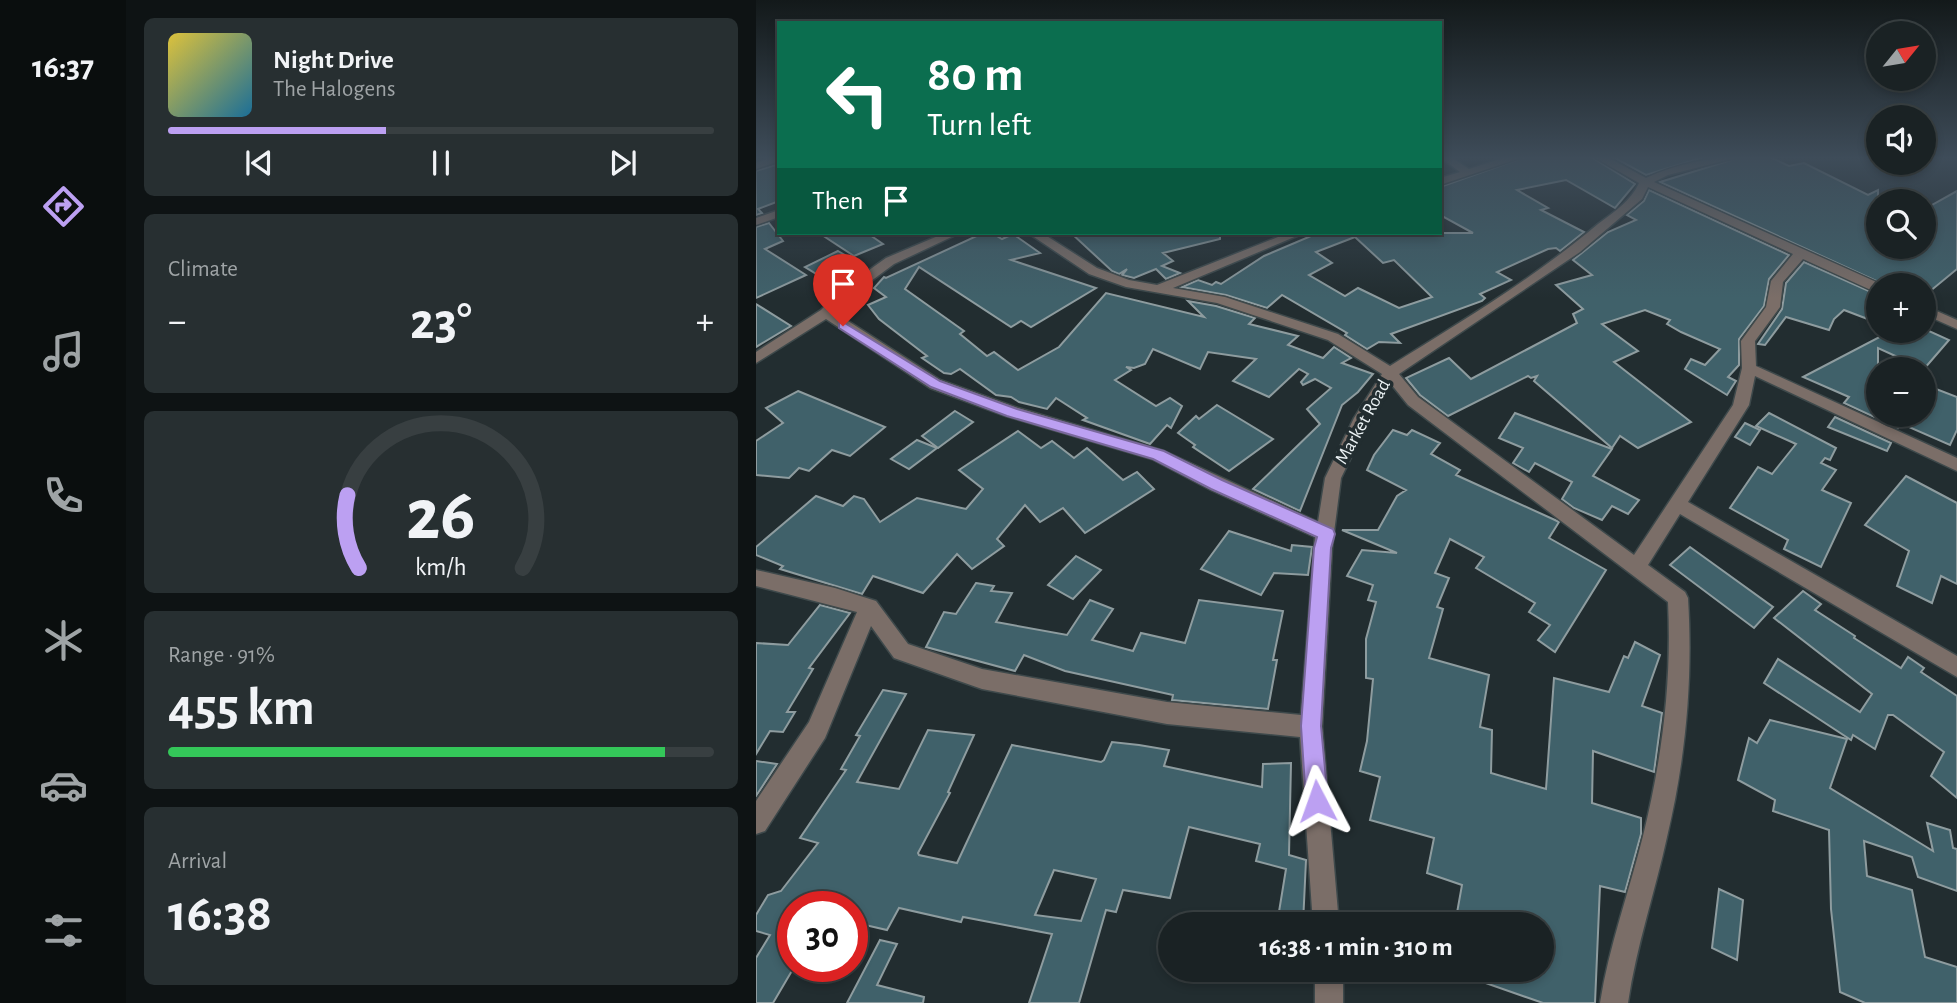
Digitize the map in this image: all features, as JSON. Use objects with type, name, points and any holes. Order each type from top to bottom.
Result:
[{"type":"street","name":"Market Road","points":[[1325,912],[1311,726],[1323,548],[1333,478],[1362,418],[1390,373],[1487,312],[1576,249],[1630,204]]},
{"type":"street","points":[[1688,204],[1866,282]]},
{"type":"street","points":[[756,222],[777,214]]},
{"type":"street","points":[[757,355],[826,313],[842,296],[890,261],[949,235]]},
{"type":"street","points":[[1037,235],[1093,271],[1126,284],[1220,300],[1333,337],[1390,373],[1413,401],[1678,598],[1681,676],[1665,799],[1618,976],[1614,1003]]},
{"type":"street","points":[[1157,289],[1293,235]]},
{"type":"street","points":[[1637,566],[1741,405],[1749,368],[1748,341],[1773,307],[1777,281],[1802,252]]},
{"type":"street","points":[[826,313],[935,384],[1012,412],[1158,455],[1217,485],[1327,534]]},
{"type":"street","points":[[1936,315],[1957,325]]},
{"type":"street","points":[[1749,368],[1957,465]]},
{"type":"street","points":[[1677,503],[1957,667]]},
{"type":"street","points":[[756,578],[870,607],[901,651],[982,679],[1167,713],[1311,726]]},
{"type":"street","points":[[756,822],[817,730],[870,607]]},
{"type":"street","points":[[1329,982],[1329,1003]]},
{"type":"building","points":[[756,204],[772,204],[758,209],[762,213],[756,215]]},
{"type":"building","points":[[1442,204],[1541,204],[1548,208],[1541,210],[1584,232],[1560,251],[1556,248],[1548,249],[1497,272],[1511,280],[1480,294],[1485,298],[1482,301],[1391,334],[1400,343],[1379,342],[1367,349],[1345,335],[1347,333],[1282,295],[1267,308],[1226,295],[1182,287],[1198,280],[1212,285],[1216,282],[1221,284],[1264,256],[1313,235],[1473,233],[1442,216]],"holes":[[[1355,237],[1383,263],[1394,260],[1432,297],[1399,308],[1358,288],[1345,296],[1309,275],[1332,263],[1316,252]]]},
{"type":"building","points":[[1641,204],[1679,204],[1789,255],[1769,279],[1764,306],[1739,339],[1739,365],[1728,377],[1736,381],[1727,395],[1685,369],[1691,359],[1705,365],[1720,349],[1667,324],[1670,320],[1645,310],[1602,324],[1638,351],[1614,362],[1691,422],[1638,448],[1620,436],[1612,448],[1534,381],[1537,376],[1528,376],[1448,416],[1420,395],[1406,378],[1449,358],[1471,379],[1577,323],[1573,314],[1583,309],[1556,285],[1592,275],[1573,260],[1608,232],[1636,220],[1627,215]]},
{"type":"building","points":[[1708,204],[1866,204],[1866,259],[1936,259],[1936,204],[1957,204],[1957,269],[1936,286],[1936,273],[1866,273],[1866,276]]},
{"type":"building","points":[[769,223],[783,241],[765,249],[806,275],[756,298],[756,227]]},
{"type":"building","points":[[822,235],[870,235],[883,244],[854,256]]},
{"type":"building","points":[[979,235],[995,235],[1002,239],[1014,235],[1040,253],[1011,260],[1096,288],[1031,327],[1021,321],[1011,327],[919,267],[905,289],[964,331],[960,334],[987,356],[994,352],[1018,370],[1059,347],[1106,293],[1204,317],[1188,301],[1216,306],[1255,318],[1249,324],[1298,336],[1288,345],[1323,358],[1334,347],[1351,358],[1342,363],[1373,374],[1358,392],[1342,405],[1300,511],[1253,489],[1320,424],[1307,409],[1331,388],[1315,379],[1303,385],[1301,382],[1308,374],[1299,369],[1269,397],[1233,381],[1256,359],[1208,352],[1200,369],[1153,349],[1145,364],[1134,368],[1126,367],[1131,370],[1115,380],[1156,406],[1170,398],[1182,406],[1171,428],[1167,425],[1150,444],[1083,420],[1087,418],[1056,398],[1047,409],[996,395],[960,369],[951,374],[944,373],[922,358],[927,356],[879,319],[868,305],[886,297],[874,288],[886,278]]},
{"type":"building","points":[[1073,235],[1220,235],[1220,239],[1163,253],[1173,261],[1162,266],[1180,273],[1166,279],[1156,269],[1134,278],[1122,275],[1127,269],[1119,274],[1112,271]]},
{"type":"building","points":[[838,251],[862,265],[828,281],[805,267]]},
{"type":"building","points":[[1804,262],[1866,290],[1866,318],[1844,310],[1834,319],[1829,330],[1786,317],[1765,345],[1758,344],[1782,309],[1786,283]]},
{"type":"building","points":[[756,304],[791,326],[756,347]]},
{"type":"building","points":[[1936,334],[1949,340],[1934,357],[1898,357],[1878,348],[1878,357],[1866,357],[1866,413],[1844,403],[1849,397],[1803,377],[1868,343],[1936,343]]},
{"type":"building","points":[[1936,389],[1957,397],[1957,430],[1950,445],[1909,427],[1936,427]]},
{"type":"building","points":[[798,391],[885,427],[850,456],[832,450],[809,471],[799,468],[789,478],[756,475],[756,441],[783,423],[766,408]]},
{"type":"building","points":[[1217,405],[1273,439],[1229,471],[1193,447],[1195,445],[1178,433],[1196,416],[1199,419]]},
{"type":"building","points":[[955,411],[973,422],[938,448],[922,436]]},
{"type":"building","points":[[1515,413],[1612,449],[1593,476],[1639,500],[1628,514],[1612,506],[1602,520],[1574,508],[1562,499],[1572,482],[1535,463],[1529,472],[1513,463],[1523,448],[1499,438]]},
{"type":"building","points":[[1769,413],[1836,448],[1830,460],[1825,458],[1821,463],[1836,470],[1822,490],[1851,503],[1821,567],[1784,549],[1788,540],[1730,508],[1758,467],[1772,474],[1796,444],[1756,426]]},
{"type":"building","points":[[1835,417],[1891,443],[1887,451],[1828,427]]},
{"type":"building","points":[[1745,423],[1760,430],[1750,445],[1735,437]]},
{"type":"building","points":[[1393,430],[1407,435],[1412,430],[1440,443],[1431,454],[1460,470],[1456,475],[1559,522],[1549,538],[1606,570],[1555,652],[1538,640],[1550,625],[1529,612],[1535,603],[1476,568],[1484,557],[1450,539],[1435,573],[1449,578],[1437,607],[1443,609],[1429,658],[1489,675],[1480,727],[1492,730],[1491,773],[1546,789],[1554,678],[1609,692],[1624,656],[1628,658],[1635,642],[1660,655],[1642,706],[1662,713],[1654,772],[1593,751],[1592,803],[1641,818],[1641,834],[1625,892],[1600,886],[1595,1003],[1543,1003],[1483,982],[1554,982],[1554,912],[1457,912],[1462,885],[1427,873],[1434,838],[1370,820],[1380,777],[1360,771],[1367,741],[1373,679],[1366,678],[1366,639],[1376,602],[1368,600],[1373,585],[1347,576],[1362,550],[1397,553],[1342,530],[1378,530],[1397,496],[1406,490],[1367,470],[1374,455]]},
{"type":"building","points":[[1018,431],[1041,448],[1052,441],[1074,458],[1087,448],[1123,480],[1137,472],[1154,489],[1085,533],[1063,508],[1040,522],[1025,505],[997,539],[1004,546],[972,569],[957,554],[923,593],[873,576],[862,594],[780,569],[783,566],[756,555],[756,547],[816,496],[843,506],[854,496],[864,499],[880,522],[917,498],[966,509],[983,489],[959,470]]},
{"type":"building","points":[[917,440],[937,448],[909,469],[891,459]]},
{"type":"building","points":[[1906,476],[1957,503],[1957,584],[1941,576],[1932,603],[1897,586],[1909,551],[1865,525]]},
{"type":"building","points":[[1229,531],[1291,551],[1292,545],[1312,547],[1308,575],[1274,573],[1261,595],[1201,569]]},
{"type":"building","points":[[1690,547],[1773,607],[1754,628],[1670,565]]},
{"type":"building","points":[[1076,556],[1101,570],[1073,599],[1048,585]]},
{"type":"building","points":[[976,583],[994,586],[991,591],[1012,593],[996,622],[1067,635],[1090,600],[1113,609],[1092,640],[1133,651],[1141,633],[1185,643],[1199,600],[1283,611],[1273,660],[1277,660],[1268,709],[1172,700],[1173,695],[1065,671],[1024,655],[1015,671],[926,647],[944,612],[956,614]]},
{"type":"building","points":[[1803,591],[1821,604],[1815,610],[1855,636],[1854,638],[1901,668],[1908,657],[1924,668],[1921,672],[1957,696],[1957,798],[1931,776],[1944,752],[1893,715],[1888,715],[1875,749],[1853,735],[1851,740],[1764,683],[1778,659],[1860,712],[1872,694],[1774,618]]},
{"type":"building","points":[[820,605],[850,613],[809,668],[813,669],[787,712],[795,712],[783,732],[770,731],[756,754],[756,643],[788,645]]},
{"type":"building","points":[[883,690],[906,694],[857,782],[899,789],[928,730],[974,735],[948,792],[950,793],[918,853],[957,863],[1012,745],[1101,762],[1112,742],[1169,750],[1164,766],[1262,787],[1263,764],[1291,763],[1289,855],[1306,860],[1304,912],[1279,912],[1286,869],[1256,861],[1260,844],[1189,827],[1170,898],[1123,890],[1116,912],[1106,910],[1079,1003],[1029,1003],[1052,934],[963,917],[961,922],[899,908],[887,930],[868,926],[868,891],[781,891],[818,843],[800,838],[846,770],[841,769],[860,736],[856,735]],"holes":[[[1054,870],[1096,879],[1081,921],[1035,915]]]},
{"type":"building","points":[[1770,720],[1847,739],[1830,788],[1933,851],[1927,823],[1950,830],[1953,848],[1957,849],[1957,891],[1918,877],[1912,857],[1864,841],[1867,876],[1912,890],[1925,957],[1957,967],[1957,1003],[1865,1003],[1840,992],[1831,909],[1829,830],[1773,811],[1775,800],[1738,780],[1749,738],[1757,743]]},
{"type":"building","points":[[756,761],[777,764],[756,796]]},
{"type":"building","points":[[1719,889],[1743,900],[1737,960],[1712,948]]},
{"type":"building","points":[[777,892],[777,982],[785,982],[773,1003],[756,1003],[756,958],[770,935],[756,931],[756,915],[768,895]]},
{"type":"building","points":[[880,940],[897,944],[877,985],[924,997],[923,1003],[847,1003],[858,982],[868,982],[868,963]]},
{"type":"route","points":[[843,326],[935,384],[1012,412],[1158,455],[1217,485],[1327,534],[1323,548],[1311,726],[1317,801]]}]
